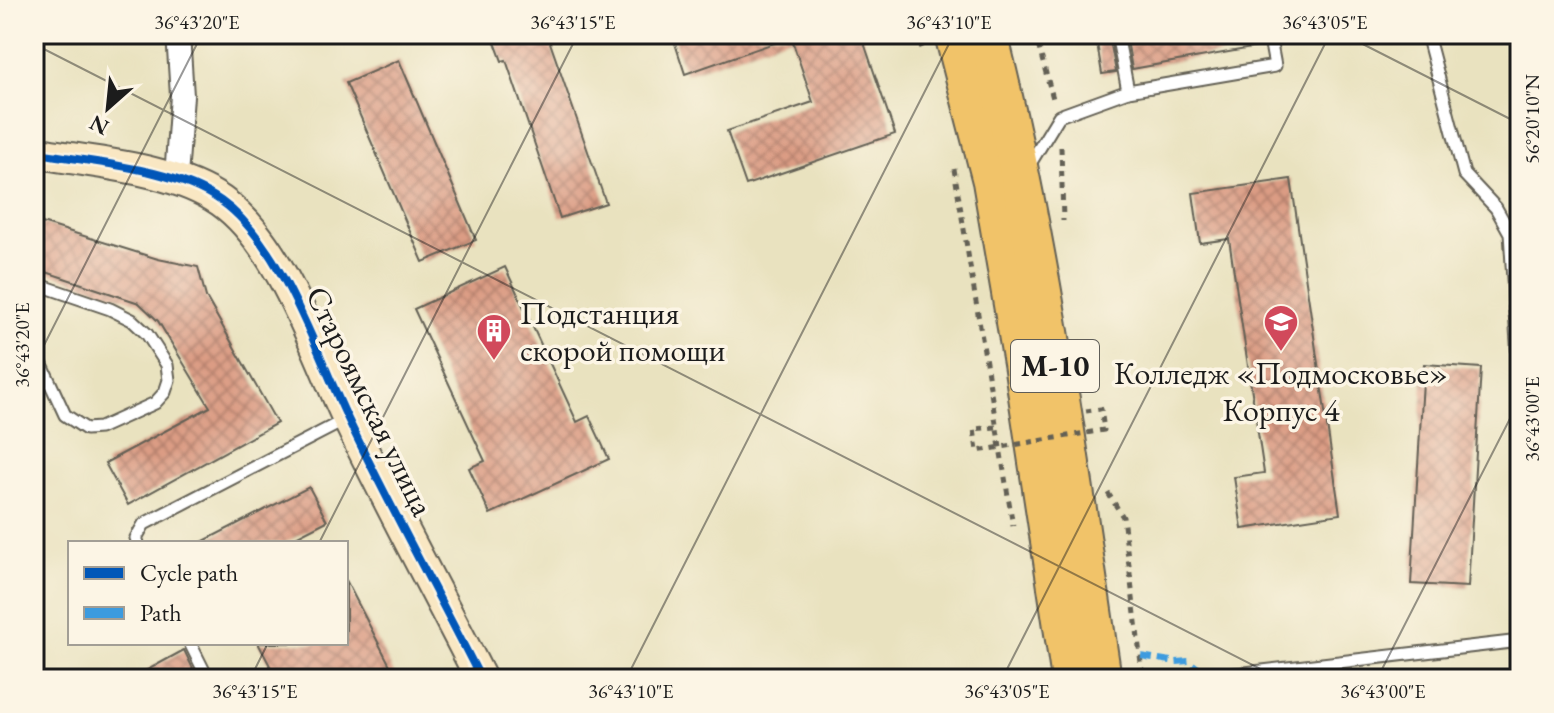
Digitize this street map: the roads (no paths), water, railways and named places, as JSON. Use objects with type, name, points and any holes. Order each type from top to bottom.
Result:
[{"type":"highway","name":"М-10","points":[[988,34],[1021,177],[1055,362],[1076,677]]},
{"type":"highway","name":"М-10","points":[[938,41],[992,181],[1076,677]]},
{"type":"street","points":[[176,177],[182,96],[178,34]]},
{"type":"street","name":"Староямская улица","points":[[34,154],[176,177],[218,199],[244,218],[291,290],[348,418],[481,679]]},
{"type":"lane","points":[[1117,34],[1128,91]]},
{"type":"lane","points":[[1021,177],[1059,116],[1128,91],[1275,66],[1269,34]]},
{"type":"lane","points":[[1427,34],[1464,174],[1496,208],[1510,233],[1520,390]]},
{"type":"lane","points":[[34,283],[110,309],[132,320],[147,334],[167,365],[169,380],[165,392],[155,403],[100,428],[86,429],[65,415],[34,348]]},
{"type":"lane","points":[[137,541],[144,524],[348,418]]},
{"type":"lane","points":[[1211,679],[1520,641]]},
{"type":"lane","points":[[191,645],[208,679]]},
{"type":"place","name":"Колледж «Подмосковье» Корпус 4","points":[[1281,353]]},
{"type":"place","name":"Подстанция скорой помощи","points":[[494,362]]}]
